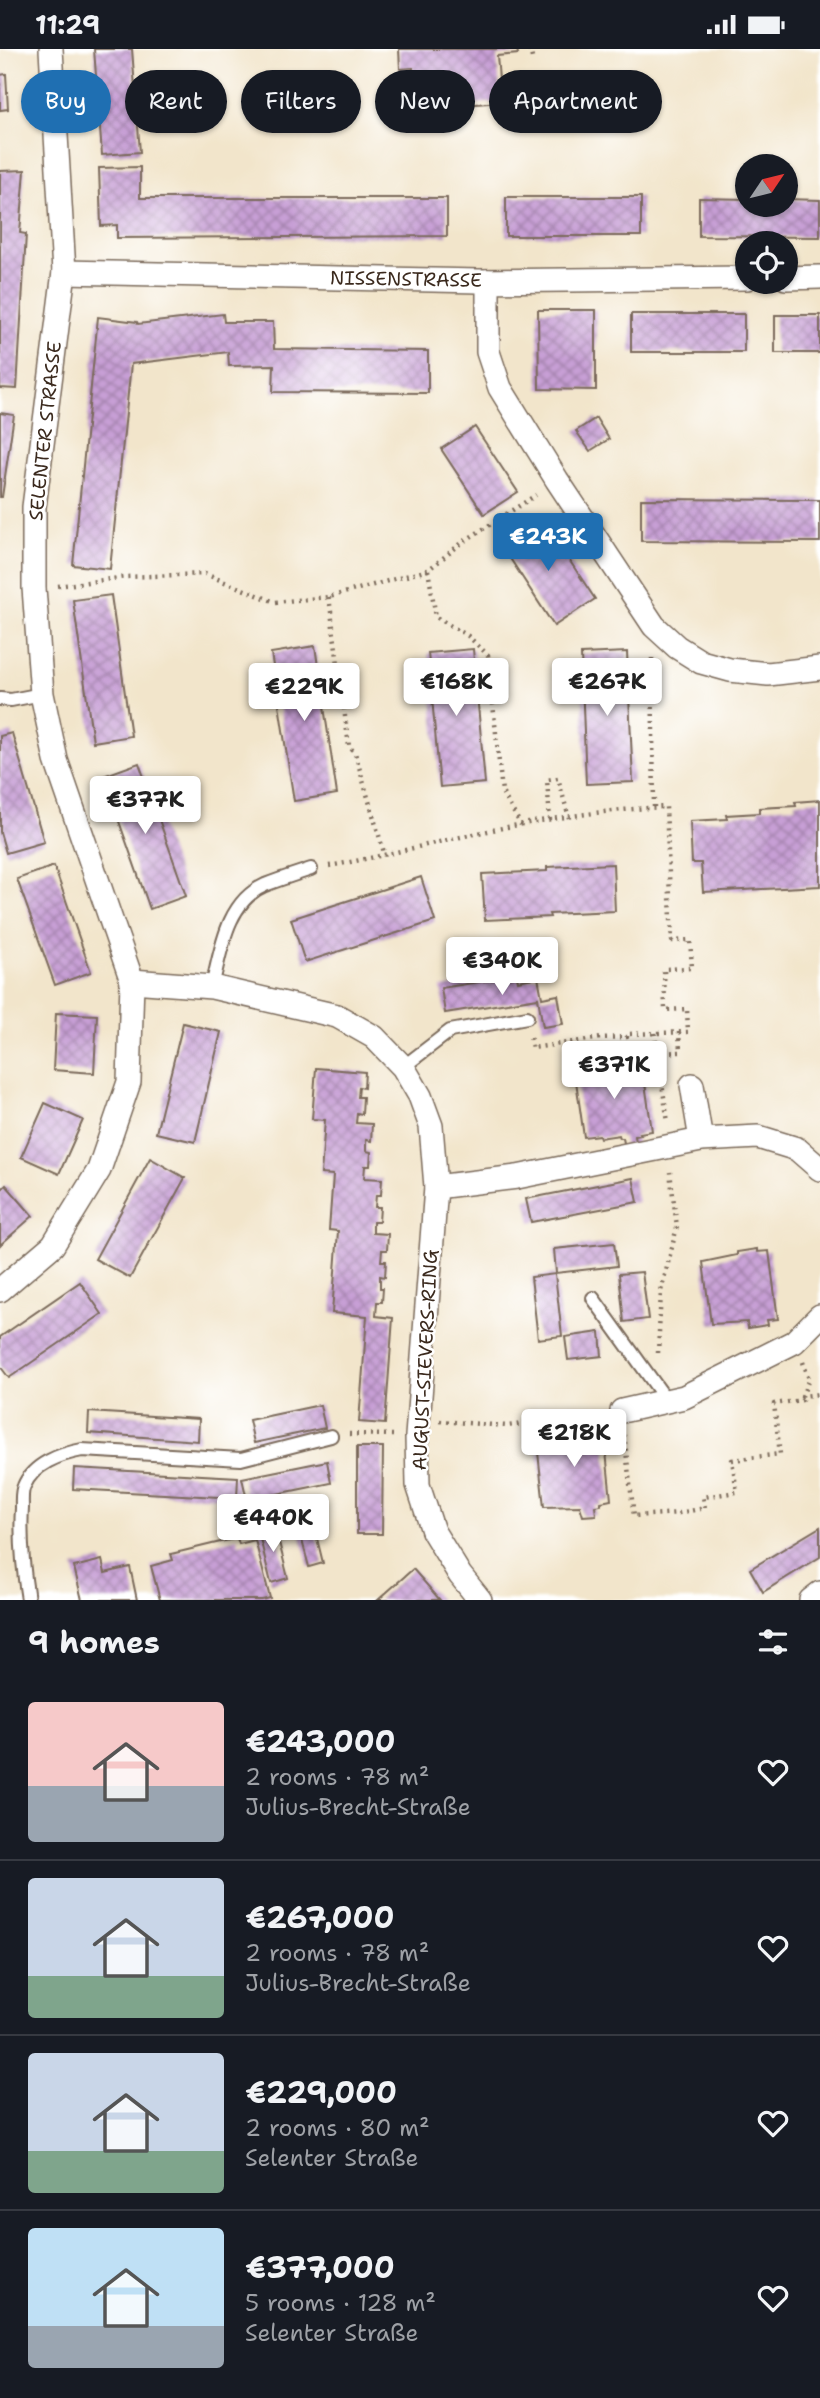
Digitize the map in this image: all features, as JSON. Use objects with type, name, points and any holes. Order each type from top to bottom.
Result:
[{"type":"street","name":"SELENTER STRASSE","points":[[0,1290],[53,1245],[99,1170],[129,1082],[132,981],[56,760],[42,694],[34,588],[34,507],[64,272],[51,49]]},
{"type":"street","name":"NISSENSTRASSE","points":[[64,272],[488,281],[735,278]]},
{"type":"street","points":[[798,278],[820,277]]},
{"type":"street","points":[[488,281],[488,352],[500,388],[557,480],[654,626],[677,647],[701,662],[730,670],[768,674],[820,668]]},
{"type":"street","name":"AUGUST-SIEVERS-RING","points":[[132,981],[212,987],[337,1016],[374,1037],[403,1067],[420,1096],[431,1126],[436,1187],[417,1436],[418,1485],[433,1531],[460,1575],[480,1600]]},
{"type":"street","points":[[692,1085],[701,1140]]},
{"type":"street","points":[[436,1187],[517,1177],[701,1140],[758,1137],[796,1149],[820,1169]]},
{"type":"street","points":[[622,1411],[684,1397],[794,1342],[820,1317]]},
{"type":"street","points":[[811,1600],[820,1593]]},
{"type":"lane","points":[[0,699],[11,700],[42,694]]},
{"type":"lane","points":[[212,987],[226,930],[239,903],[262,886],[311,869]]},
{"type":"lane","points":[[403,1067],[450,1031],[527,1017]]},
{"type":"lane","points":[[593,1298],[667,1401]]},
{"type":"lane","points":[[28,1600],[20,1535],[23,1487],[35,1471],[50,1460],[68,1452],[82,1450],[241,1459],[331,1436]]},
{"type":"path","points":[[530,49],[532,58]]},
{"type":"path","points":[[34,588],[126,577],[205,575],[275,603],[329,597],[428,570],[471,536],[557,480]]},
{"type":"path","points":[[428,570],[436,617],[468,636],[488,655],[502,792],[522,825]]},
{"type":"path","points":[[329,597],[349,746],[355,753],[385,856]]},
{"type":"path","points":[[654,626],[651,683],[654,808]]},
{"type":"path","points":[[550,820],[547,780],[558,778],[569,818]]},
{"type":"path","points":[[311,869],[385,856],[464,836],[550,820],[666,807],[672,941],[690,940],[692,968],[664,969],[666,1010],[687,1009],[688,1032],[627,1034],[626,1037],[601,1038],[547,1047]]},
{"type":"path","points":[[656,1053],[680,1052],[679,1032]]},
{"type":"path","points":[[655,1033],[656,1053],[671,1134],[667,1147]]},
{"type":"path","points":[[657,1359],[661,1291],[677,1227],[670,1173]]},
{"type":"path","points":[[458,1422],[507,1426],[622,1411],[634,1516],[680,1513],[705,1508],[703,1497],[737,1492],[732,1460],[780,1454],[774,1403],[802,1400],[809,1379],[794,1342]]},
{"type":"path","points":[[802,1396],[820,1394]]},
{"type":"path","points":[[358,1433],[417,1436]]},
{"type":"building","points":[[94,49],[132,49],[134,70],[125,70],[125,133],[139,133],[140,152],[102,155],[100,133],[111,133],[111,70],[96,70]]},
{"type":"building","points":[[399,49],[517,49],[518,54],[497,56],[498,70],[489,70],[489,103],[475,104],[475,70],[400,69]]},
{"type":"building","points":[[6,74],[8,109],[0,110],[0,75]]},
{"type":"building","points":[[140,167],[140,198],[447,198],[447,236],[117,238],[117,225],[101,226],[99,168]]},
{"type":"building","points":[[25,170],[20,233],[26,234],[17,389],[0,388],[0,171]]},
{"type":"building","points":[[506,197],[641,197],[641,236],[506,236]]},
{"type":"building","points":[[699,198],[735,199],[735,217],[798,217],[798,199],[820,200],[820,237],[798,237],[798,231],[735,231],[735,236],[699,236]]},
{"type":"building","points":[[538,310],[596,310],[596,390],[539,389]]},
{"type":"building","points":[[223,314],[224,322],[273,322],[274,349],[428,351],[428,393],[273,392],[274,365],[229,366],[228,352],[131,364],[110,569],[73,565],[98,317],[138,324]]},
{"type":"building","points":[[631,314],[744,314],[744,352],[631,352]]},
{"type":"building","points":[[775,315],[820,315],[820,353],[775,353]]},
{"type":"building","points":[[0,413],[14,415],[2,497],[0,497]]},
{"type":"building","points":[[596,418],[609,439],[590,451],[576,431]]},
{"type":"building","points":[[475,427],[518,492],[484,514],[441,449]]},
{"type":"building","points":[[641,499],[820,500],[820,542],[641,541]]},
{"type":"building","points":[[542,519],[595,599],[554,626],[502,546]]},
{"type":"building","points":[[111,595],[131,736],[93,742],[73,600]]},
{"type":"building","points":[[315,646],[337,794],[294,801],[271,653]]},
{"type":"building","points":[[473,649],[485,783],[440,787],[428,653]]},
{"type":"building","points":[[627,652],[633,782],[586,784],[581,654]]},
{"type":"building","points":[[12,733],[44,842],[6,853],[0,832],[0,736]]},
{"type":"building","points":[[139,763],[186,896],[150,909],[103,776]]},
{"type":"building","points":[[820,800],[820,886],[703,892],[701,863],[692,863],[690,821],[727,819],[726,815],[759,813],[759,808],[796,806],[795,802]]},
{"type":"building","points":[[613,864],[615,911],[485,920],[482,874]]},
{"type":"building","points":[[54,866],[91,972],[55,985],[17,879]]},
{"type":"building","points":[[421,877],[435,921],[305,962],[291,919]]},
{"type":"building","points":[[517,976],[518,981],[538,977],[542,998],[558,995],[563,1024],[543,1027],[538,998],[445,1013],[441,988]]},
{"type":"building","points":[[56,1013],[97,1015],[94,1073],[53,1070]]},
{"type":"building","points":[[183,1023],[221,1032],[195,1142],[156,1133]]},
{"type":"building","points":[[625,1056],[626,1062],[631,1061],[632,1065],[642,1063],[652,1131],[635,1136],[637,1147],[625,1148],[623,1138],[619,1135],[584,1137],[575,1074],[578,1074],[577,1068],[590,1066],[591,1070],[609,1067],[613,1064],[612,1058]]},
{"type":"building","points":[[316,1068],[365,1072],[364,1088],[359,1087],[358,1097],[363,1097],[362,1114],[357,1113],[356,1123],[372,1124],[371,1141],[366,1140],[366,1151],[371,1152],[370,1166],[365,1166],[364,1178],[382,1179],[381,1195],[376,1195],[375,1207],[380,1207],[379,1222],[373,1222],[373,1233],[388,1234],[387,1250],[382,1250],[381,1261],[386,1261],[385,1277],[380,1276],[382,1302],[377,1302],[376,1316],[393,1318],[385,1424],[359,1422],[367,1316],[332,1313],[338,1231],[329,1230],[333,1175],[321,1174],[325,1120],[312,1119]]},
{"type":"building","points":[[45,1103],[83,1120],[59,1174],[21,1157]]},
{"type":"building","points":[[150,1158],[185,1178],[130,1278],[95,1259]]},
{"type":"building","points":[[633,1178],[638,1202],[531,1222],[526,1199]]},
{"type":"building","points":[[6,1185],[33,1216],[0,1245],[0,1191]]},
{"type":"building","points":[[614,1243],[617,1266],[556,1273],[554,1249]]},
{"type":"building","points":[[757,1249],[757,1252],[769,1251],[778,1319],[767,1320],[768,1325],[748,1328],[747,1322],[711,1324],[703,1262]]},
{"type":"building","points":[[642,1272],[648,1319],[624,1322],[619,1274]]},
{"type":"building","points":[[555,1274],[562,1336],[538,1339],[531,1277]]},
{"type":"building","points":[[80,1282],[102,1314],[9,1378],[0,1366],[0,1337]]},
{"type":"building","points":[[600,1332],[602,1356],[568,1360],[565,1337]]},
{"type":"building","points":[[320,1405],[325,1428],[254,1443],[249,1420]]},
{"type":"building","points":[[89,1412],[199,1419],[198,1441],[88,1433]]},
{"type":"building","points":[[585,1422],[586,1430],[592,1429],[592,1433],[604,1432],[611,1500],[595,1506],[596,1515],[583,1516],[580,1506],[544,1507],[536,1434],[551,1433],[551,1438],[572,1436],[571,1423]]},
{"type":"building","points":[[357,1447],[383,1447],[382,1534],[357,1534]]},
{"type":"building","points":[[327,1461],[331,1483],[247,1500],[242,1478]]},
{"type":"building","points":[[74,1468],[238,1477],[237,1498],[73,1489]]},
{"type":"building","points":[[313,1522],[323,1563],[309,1567],[298,1525]]},
{"type":"building","points":[[275,1526],[288,1578],[271,1583],[258,1530]]},
{"type":"building","points":[[820,1527],[820,1557],[763,1592],[750,1569]]},
{"type":"building","points":[[237,1538],[239,1544],[255,1540],[270,1598],[160,1600],[151,1566],[173,1560],[171,1554]]},
{"type":"building","points":[[102,1560],[105,1573],[130,1567],[137,1600],[82,1600],[74,1567]]},
{"type":"building","points":[[413,1569],[440,1600],[378,1600]]}]
